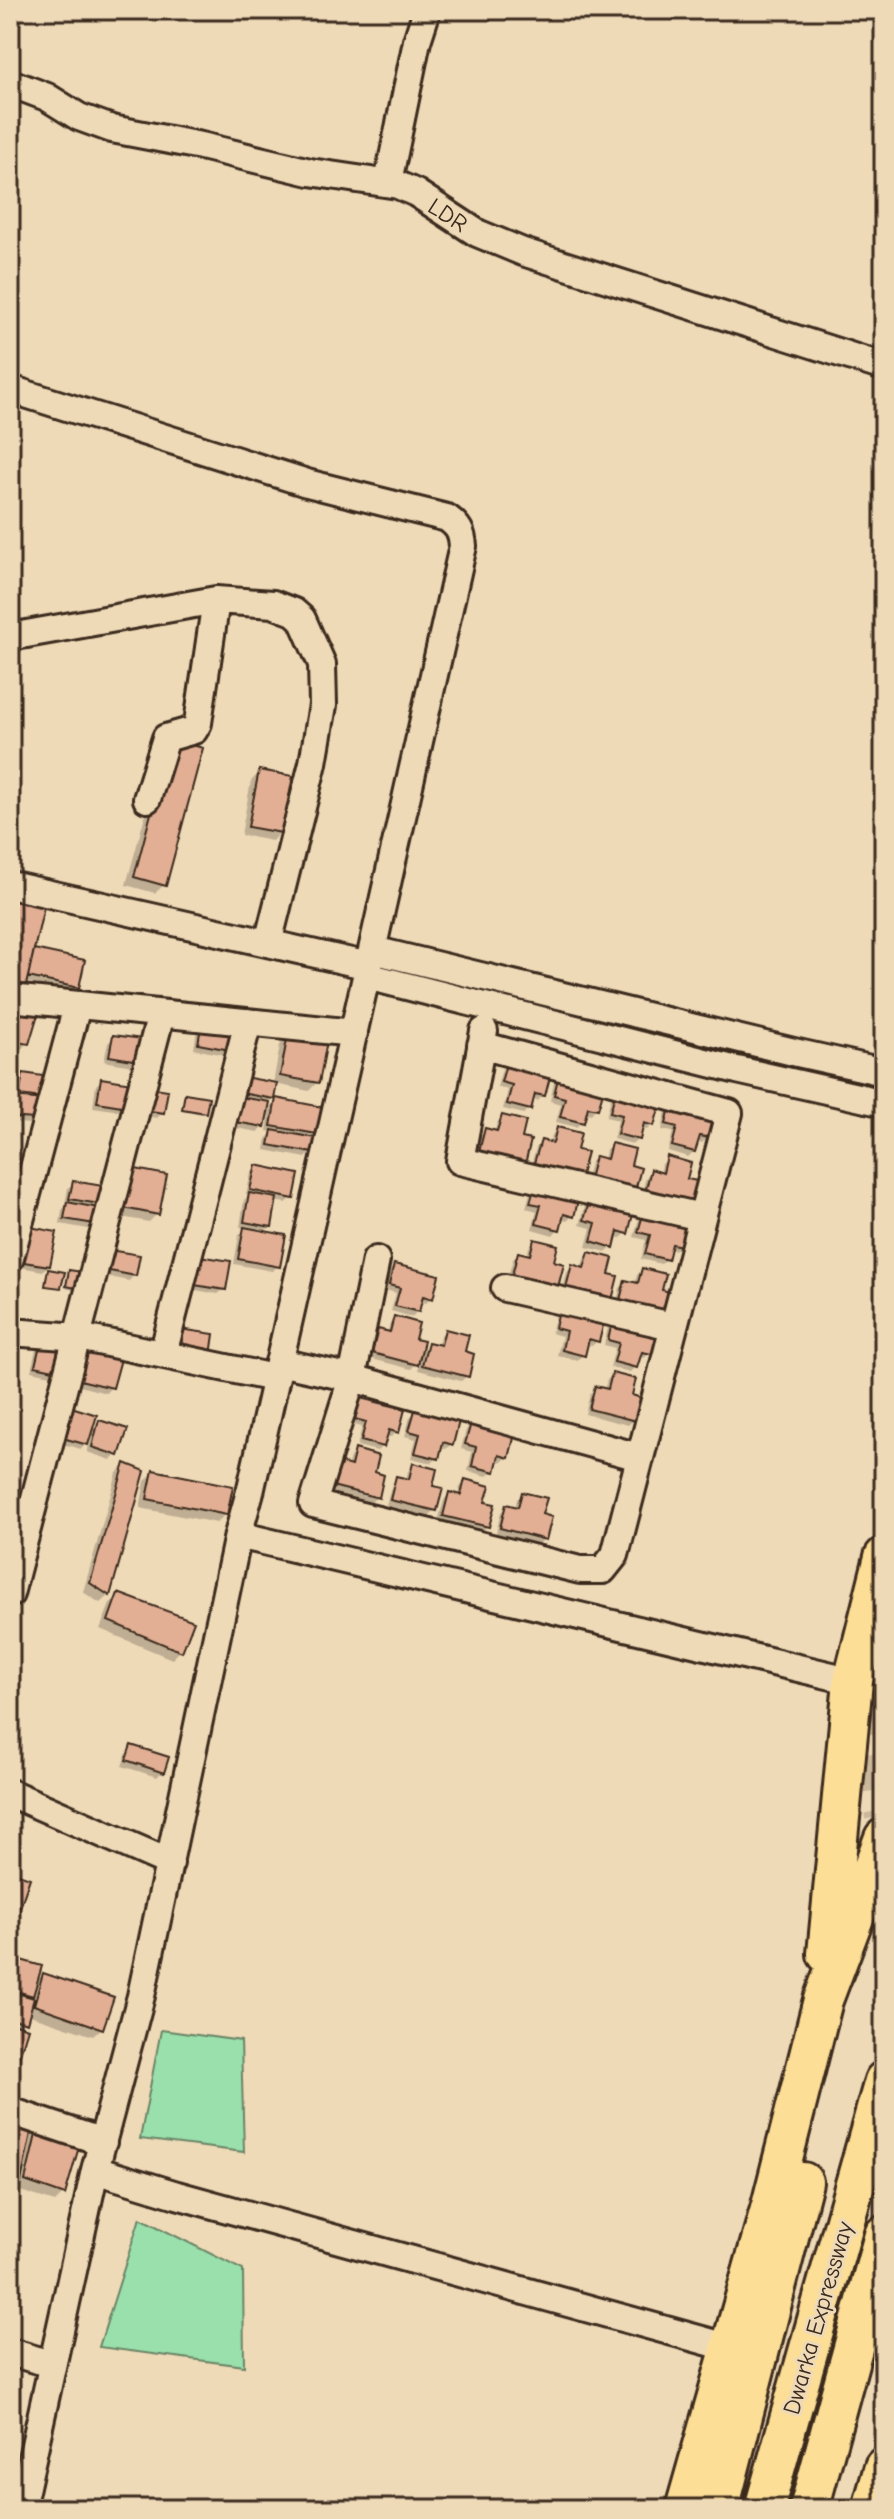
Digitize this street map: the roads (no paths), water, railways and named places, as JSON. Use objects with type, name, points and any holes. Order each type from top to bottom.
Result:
[{"type":"highway","points":[[823,2000],[853,1681],[884,1557]]},
{"type":"highway","points":[[685,2509],[772,2202],[823,2000],[884,1838]]},
{"type":"highway","points":[[719,2509],[825,2093],[811,2048]]},
{"type":"highway","name":"Dwarka Expressway","points":[[764,2509],[884,2081]]},
{"type":"highway","name":"Dwarka Expressway","points":[[809,2509],[884,2237]]},
{"type":"highway","points":[[872,2509],[884,2467]]},
{"type":"street","points":[[388,182],[417,41],[427,10]]},
{"type":"street","name":"LDR","points":[[10,83],[47,97],[79,117],[112,129],[310,172],[388,182],[416,193],[477,233],[523,252],[884,367]]},
{"type":"street","points":[[10,389],[307,483],[447,518],[457,525],[462,535],[461,559],[238,1535],[141,1996],[95,2170],[21,2509]]},
{"type":"street","points":[[10,637],[216,600],[273,604],[294,612],[302,619],[322,664],[323,705],[313,763],[268,943]]},
{"type":"street","points":[[147,799],[166,738],[194,730],[198,723],[216,600]]},
{"type":"street","points":[[10,885],[492,992],[884,1072]]},
{"type":"street","points":[[492,992],[460,1161],[701,1217]]},
{"type":"street","points":[[492,992],[737,1070],[884,1103]]},
{"type":"street","points":[[10,998],[354,1033]]},
{"type":"street","points":[[10,1258],[77,1006]]},
{"type":"street","points":[[10,1594],[161,1014]]},
{"type":"street","points":[[163,1354],[248,1022]]},
{"type":"street","points":[[376,1260],[352,1378],[313,1504],[580,1570],[603,1570],[615,1555],[729,1113],[481,1045]]},
{"type":"street","points":[[505,1288],[672,1326]]},
{"type":"street","points":[[10,1332],[79,1337],[163,1354],[352,1378],[639,1457]]},
{"type":"street","points":[[238,1535],[853,1681]]},
{"type":"street","points":[[10,1793],[170,1863]]},
{"type":"street","points":[[10,2111],[103,2142]]},
{"type":"street","points":[[95,2170],[731,2348]]},
{"type":"street","points":[[10,2352],[51,2364]]},
{"type":"tunnel","points":[[884,1697],[877,1756],[884,1816]]}]
